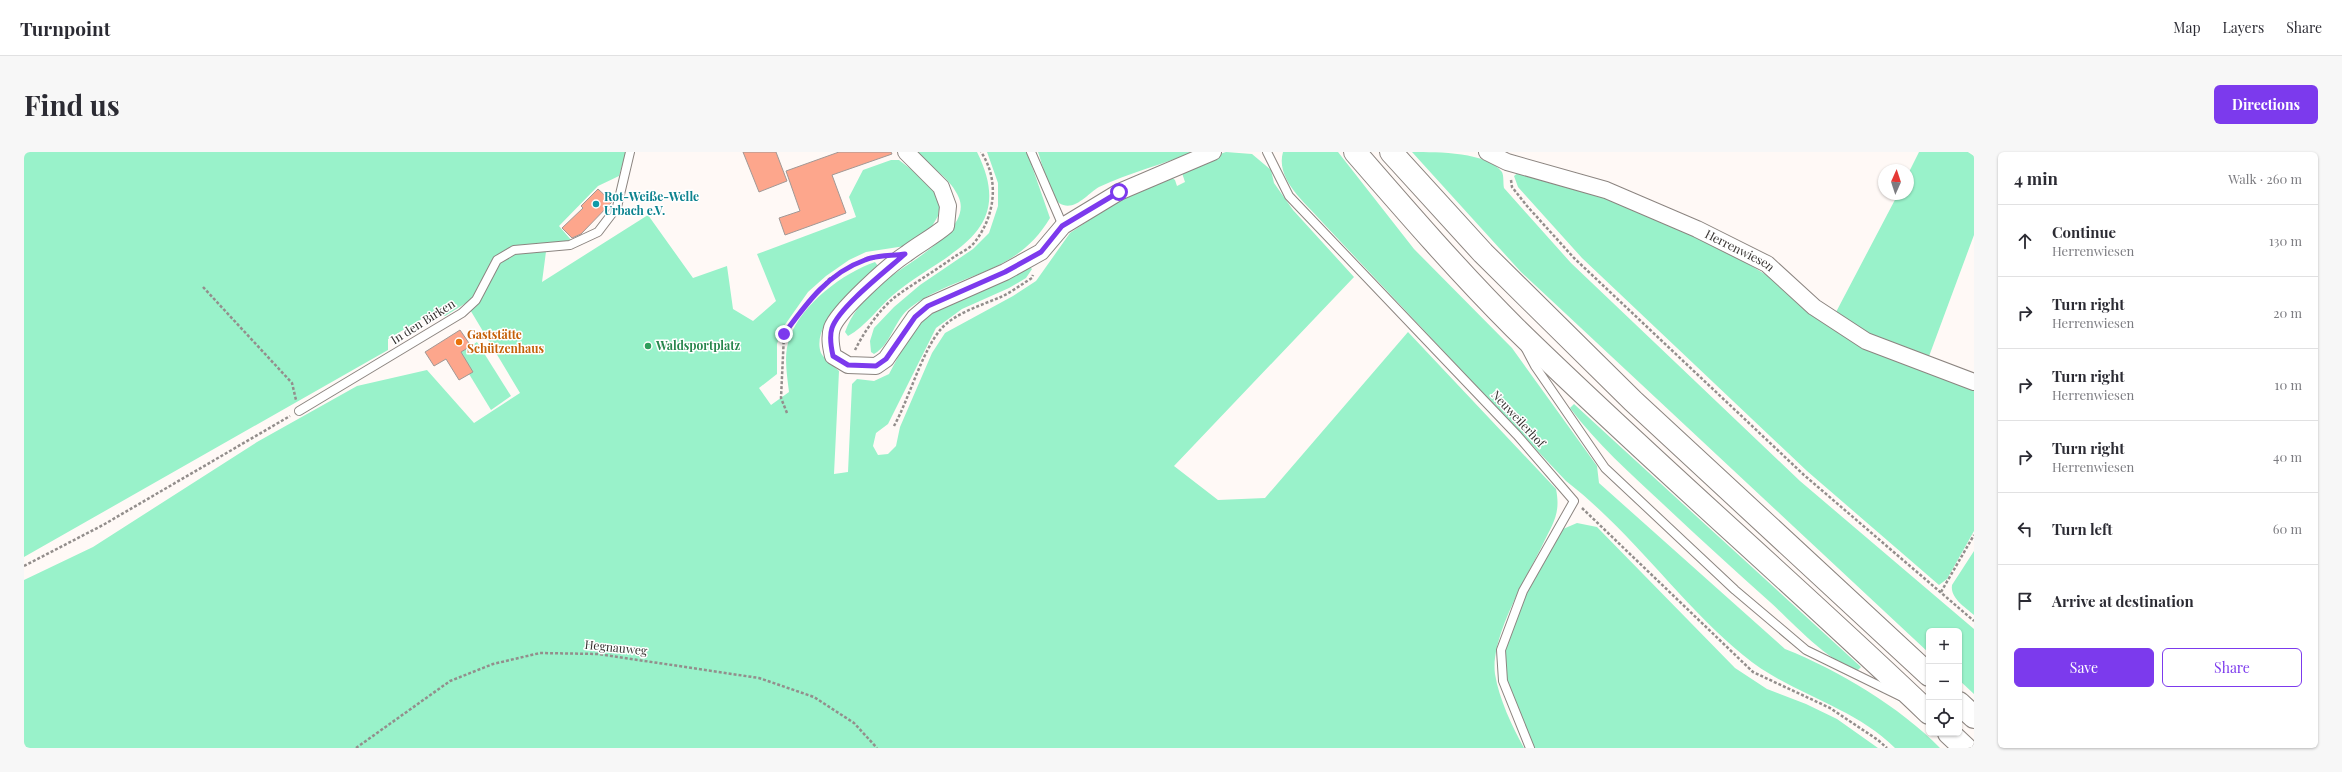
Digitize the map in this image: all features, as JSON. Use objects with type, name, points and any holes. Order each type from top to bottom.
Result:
[{"type":"highway","points":[[1355,152],[1442,252],[1515,327],[1660,466],[1925,710]]},
{"type":"highway","points":[[1391,152],[1483,253],[1634,401],[1926,672]]},
{"type":"highway","points":[[1962,706],[1974,717]]},
{"type":"highway","points":[[1953,736],[1965,748]]},
{"type":"street","points":[[906,152],[941,187],[948,206],[946,226],[928,240],[905,254],[841,314],[832,328],[830,342],[833,356],[848,365],[876,366],[886,359],[915,317],[928,306],[1005,272],[1041,252],[1062,226],[1119,192],[1213,152]]},
{"type":"street","name":"Herrenwiesen","points":[[1487,152],[1507,162],[1606,190],[1697,229],[1767,264],[1814,308],[1866,341],[1974,382]]},
{"type":"lane","name":"In den Birken","points":[[299,411],[462,313],[476,300],[497,260],[514,250],[570,245],[598,232],[617,207],[630,152]]},
{"type":"lane","points":[[1031,152],[1062,226]]},
{"type":"lane","name":"Neuweilerhof","points":[[1267,152],[1289,196],[1517,435],[1574,501]]},
{"type":"lane","points":[[1515,327],[1535,366],[1605,468],[1735,590],[1806,650],[1925,710]]},
{"type":"lane","points":[[1530,748],[1503,682],[1501,650],[1523,591],[1574,501]]},
{"type":"path","points":[[848,365],[864,333],[894,298],[973,244],[985,226],[992,207],[994,182],[986,159],[981,152]]},
{"type":"path","points":[[1507,162],[1512,186],[1574,258],[1804,475],[1974,621]]},
{"type":"path","points":[[787,413],[781,398],[784,334],[806,304],[830,279],[865,259],[905,254]]},
{"type":"path","points":[[894,426],[906,403],[924,359],[941,329],[956,316],[1005,295],[1032,278]]},
{"type":"path","points":[[24,566],[103,525],[299,411],[292,383],[203,286]]},
{"type":"path","points":[[1574,501],[1753,672],[1830,708],[1878,740],[1887,748]]},
{"type":"path","points":[[1941,592],[1974,535]]},
{"type":"path","name":"Hegnauweg","points":[[356,748],[450,681],[492,664],[540,653],[598,654],[759,678],[814,697],[854,723],[877,748]]},
{"type":"green space","points":[[24,152],[626,152],[619,176],[598,186],[559,226],[572,241],[547,244],[542,282],[648,215],[693,278],[727,266],[733,309],[753,321],[776,301],[757,254],[856,217],[849,197],[863,170],[891,160],[899,160],[930,184],[937,192],[940,203],[938,216],[931,228],[905,246],[866,252],[849,260],[826,276],[808,292],[782,329],[777,344],[777,374],[759,388],[771,405],[789,392],[786,364],[787,350],[790,337],[796,325],[804,313],[825,291],[850,274],[875,262],[878,266],[848,294],[829,317],[822,330],[819,342],[822,355],[839,371],[834,474],[848,472],[852,384],[857,379],[874,381],[889,374],[907,340],[924,319],[955,299],[1029,266],[1032,269],[1026,278],[1009,288],[962,309],[936,328],[888,424],[876,433],[873,446],[878,455],[888,454],[896,446],[900,427],[932,353],[945,333],[1013,296],[1036,281],[1070,233],[1128,194],[1167,174],[1175,180],[1177,186],[1185,182],[1182,173],[1186,165],[1226,152],[1252,154],[1271,170],[1274,183],[1293,210],[1354,277],[1174,466],[1218,500],[1265,498],[1408,332],[1556,489],[1557,512],[1555,518],[1503,626],[1495,659],[1495,674],[1503,703],[1524,748],[24,748],[24,580],[93,547],[257,442],[357,386],[427,370],[474,423],[520,393],[466,303],[445,316],[435,311],[388,339],[388,350],[24,557]]},
{"type":"green space","points":[[916,152],[977,152],[988,180],[989,204],[982,223],[970,239],[953,253],[893,295],[866,322],[848,336],[845,332],[858,307],[878,286],[932,248],[945,236],[955,223],[960,211],[959,198],[951,184]]},
{"type":"green space","points":[[987,152],[1027,152],[1050,218],[1036,237],[1020,252],[1004,263],[948,286],[911,307],[905,312],[885,344],[874,354],[871,352],[870,341],[874,328],[894,307],[920,285],[973,249],[989,233],[998,206],[998,183]]},
{"type":"green space","points":[[1038,152],[1194,152],[1110,182],[1099,187],[1080,201],[1070,206],[1059,203],[1052,194]]},
{"type":"green space","points":[[1283,152],[1338,152],[1414,249],[1512,348],[1597,466],[1599,483],[1785,649],[1826,668],[1867,691],[1906,718],[1940,748],[1895,748],[1878,733],[1860,721],[1780,680],[1761,668],[1720,635],[1613,522],[1566,481],[1301,200],[1288,182],[1282,162]]},
{"type":"green space","points":[[1412,152],[1462,154],[1485,160],[1495,165],[1502,172],[1504,188],[1571,263],[1800,481],[1974,629],[1974,694],[1962,683],[1962,628],[1926,628],[1926,650],[1521,272]]},
{"type":"green space","points":[[1919,152],[1968,152],[1974,156],[1974,235],[1928,359],[1877,339],[1835,314],[1895,200],[1914,200],[1913,164]]},
{"type":"green space","points":[[1520,171],[1583,187],[1727,251],[1768,276],[1816,313],[1974,387],[1974,531],[1947,579],[1939,585],[1807,471],[1582,258],[1518,187],[1514,176]]},
{"type":"green space","points":[[477,342],[511,396],[491,410],[469,374],[461,352]]},
{"type":"green space","points":[[1574,404],[1861,667],[1858,670],[1848,667],[1824,651],[1689,529],[1614,458],[1591,434],[1570,408]]},
{"type":"green space","points":[[1577,523],[1597,527],[1735,668],[1767,689],[1806,704],[1837,719],[1878,748],[1535,748],[1527,737],[1506,679],[1504,649],[1520,605],[1563,529]]},
{"type":"green space","points":[[1974,551],[1974,615],[1953,594],[1952,585]]},
{"type":"building","points":[[743,152],[776,152],[787,181],[759,192]]},
{"type":"building","points":[[839,152],[891,152],[892,154],[832,175],[846,213],[785,235],[779,218],[800,211],[786,171]]},
{"type":"building","points":[[598,189],[612,202],[581,234],[572,238],[562,228],[583,208],[581,206]]},
{"type":"building","points":[[460,330],[471,346],[461,352],[473,372],[459,380],[446,359],[434,366],[425,352]]},
{"type":"place","name":"Rot-Weiße-Welle Urbach e.V.","points":[[596,204]]},
{"type":"place","name":"Gaststätte Schützenhaus","points":[[459,342]]},
{"type":"place","name":"Waldsportplatz","points":[[648,346]]},
{"type":"route","points":[[784,334],[806,304],[830,279],[865,259],[905,254],[841,314],[832,328],[830,342],[833,356],[848,365],[859,367],[876,366],[886,359],[915,317],[928,306],[1005,272],[1041,252],[1062,226],[1119,192]]}]
